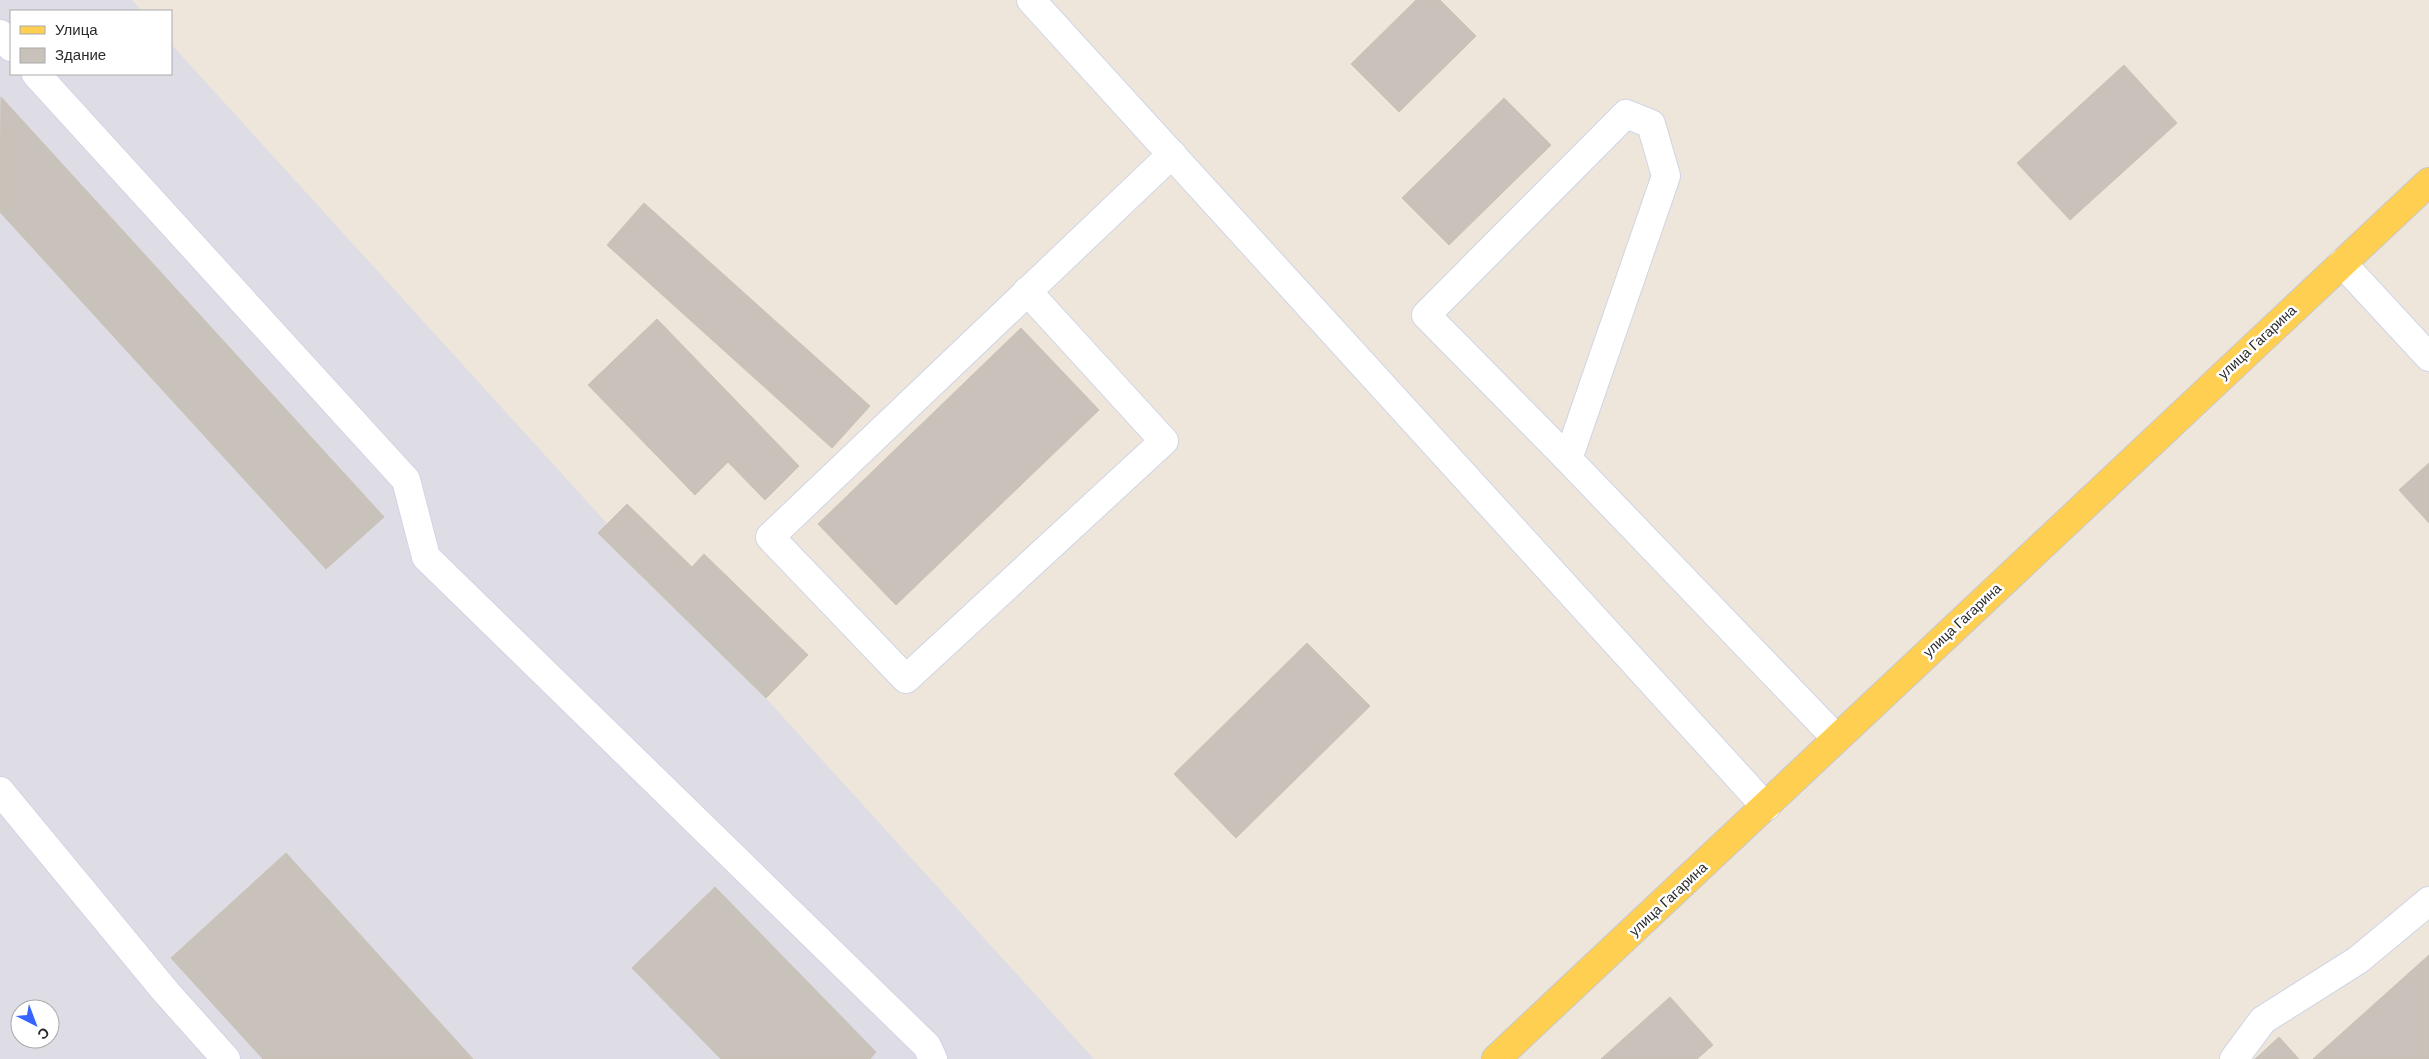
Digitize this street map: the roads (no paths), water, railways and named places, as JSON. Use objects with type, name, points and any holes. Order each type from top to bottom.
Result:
[{"type":"main road","name":"улица Гагарина","points":[[1496,1059],[2429,182]]},
{"type":"lane","points":[[1031,0],[1766,807]]},
{"type":"lane","points":[[0,34],[10,46]]},
{"type":"lane","points":[[37,75],[406,480],[426,557],[927,1046],[933,1059]]},
{"type":"lane","points":[[1568,459],[1666,176],[1651,124],[1626,114],[1426,315],[1568,459],[1836,738]]},
{"type":"lane","points":[[1027,291],[1164,441],[906,679],[770,537],[1027,291],[1172,154]]},
{"type":"lane","points":[[2342,263],[2429,357]]},
{"type":"lane","points":[[0,791],[166,992],[226,1059]]},
{"type":"lane","points":[[2234,1059],[2263,1020],[2358,960],[2429,901]]}]
